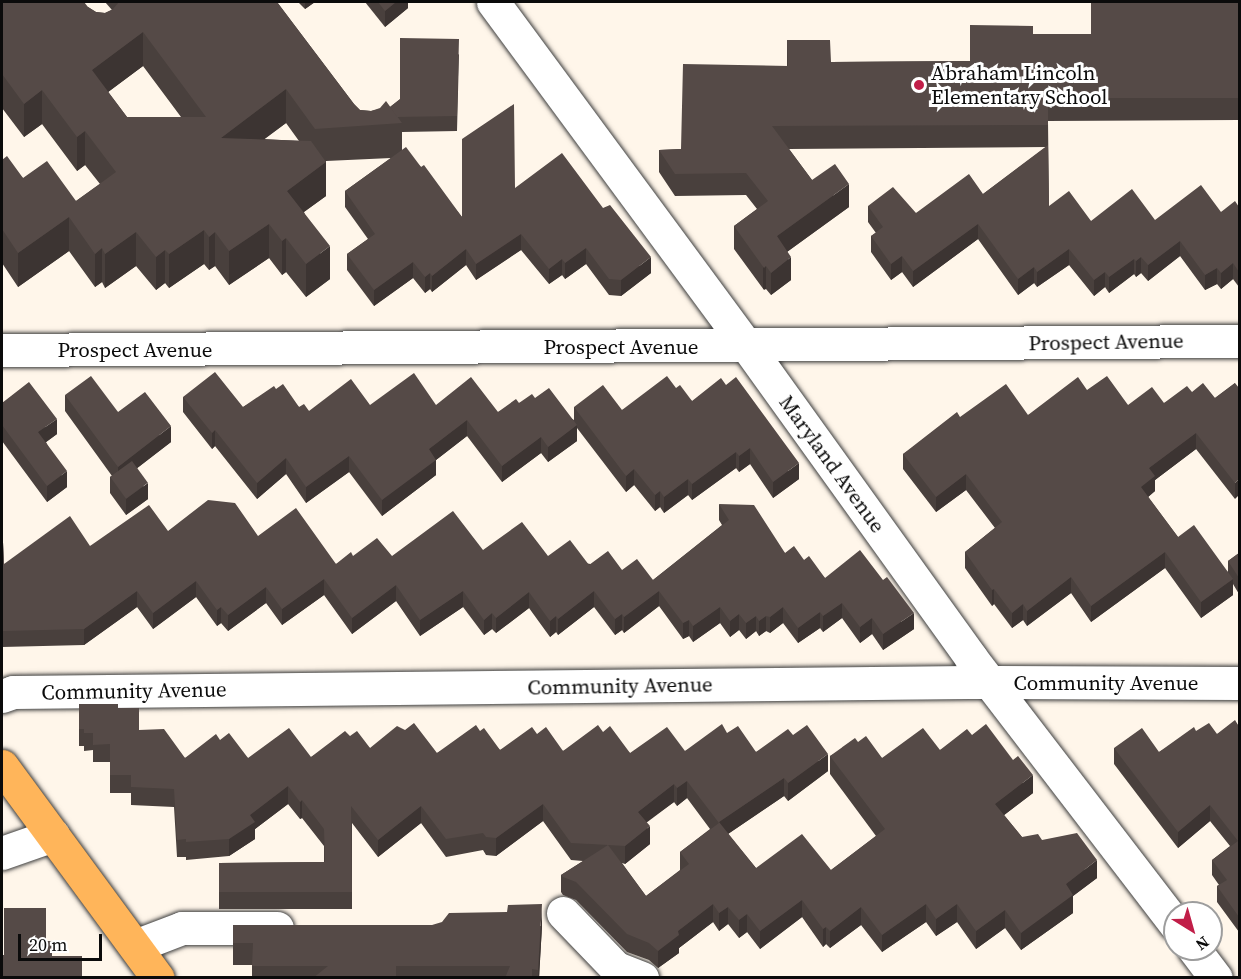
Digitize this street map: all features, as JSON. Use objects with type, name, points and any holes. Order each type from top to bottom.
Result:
[{"type":"main road","points":[[2,766],[158,978]]},
{"type":"street","name":"Maryland Avenue","points":[[493,2],[747,346],[990,683],[1012,708],[1163,908]]},
{"type":"street","name":"Prospect Avenue","points":[[2,350],[1239,341]]},
{"type":"street","name":"Community Avenue","points":[[2,696],[13,692],[990,683],[1239,683]]},
{"type":"street","points":[[2,853],[53,835]]},
{"type":"street","points":[[563,913],[616,968],[642,978]]},
{"type":"street","points":[[135,946],[182,928],[301,928]]},
{"type":"street","points":[[1203,961],[1216,978]]},
{"type":"building","points":[[2,2],[84,2],[96,12],[105,13],[119,2],[277,2],[360,110],[371,111],[380,108],[386,101],[402,123],[315,129],[286,89],[221,138],[311,141],[326,162],[287,191],[330,246],[306,264],[286,238],[282,241],[269,224],[229,251],[215,232],[209,237],[204,230],[169,254],[165,250],[156,257],[136,232],[105,254],[102,248],[95,254],[69,217],[18,253],[2,229],[2,160],[7,156],[23,178],[47,161],[76,201],[116,172],[85,131],[77,137],[42,90],[24,104],[2,74]],"holes":[[[143,32],[206,117],[127,117],[92,70]]]},
{"type":"building","points":[[378,2],[396,2],[385,11]]},
{"type":"building","points":[[1091,2],[1239,2],[1239,98],[1048,98],[1048,125],[772,126],[812,180],[835,164],[849,184],[777,236],[791,257],[771,273],[766,266],[764,268],[734,226],[768,201],[746,173],[675,174],[659,150],[681,149],[683,64],[788,66],[787,40],[830,40],[831,62],[970,61],[970,25],[1033,26],[1033,34],[1091,34]]},
{"type":"building","points":[[400,38],[459,39],[457,116],[397,117],[390,107],[400,99]]},
{"type":"building","points":[[514,104],[515,188],[562,153],[603,208],[610,205],[651,257],[621,280],[609,279],[586,248],[565,263],[562,259],[549,269],[521,234],[476,264],[466,249],[432,276],[430,273],[425,277],[413,262],[374,290],[347,254],[375,234],[345,191],[406,147],[421,167],[424,165],[462,217],[462,139]]},
{"type":"building","points":[[1048,145],[1049,206],[1069,191],[1091,221],[1132,189],[1155,220],[1201,185],[1221,212],[1235,201],[1239,207],[1239,272],[1233,263],[1221,273],[1217,268],[1205,275],[1180,241],[1148,265],[1141,257],[1136,261],[1134,259],[1109,277],[1105,272],[1094,280],[1069,249],[1037,272],[1034,267],[1018,279],[978,224],[913,271],[902,256],[891,264],[871,236],[883,227],[868,206],[893,187],[916,213],[969,174],[983,194]]},
{"type":"building","points":[[215,372],[243,407],[274,386],[276,389],[283,384],[299,407],[304,404],[309,411],[351,379],[370,405],[414,373],[436,405],[471,377],[498,412],[516,399],[519,403],[532,394],[535,398],[549,388],[577,425],[548,447],[541,437],[502,466],[467,420],[429,449],[436,460],[382,500],[349,456],[306,487],[286,458],[257,483],[215,430],[212,433],[183,397]]},
{"type":"building","points":[[91,376],[118,412],[145,392],[171,426],[118,467],[65,395]]},
{"type":"building","points":[[667,376],[676,388],[680,385],[692,401],[721,378],[726,385],[736,377],[799,463],[773,482],[750,448],[739,456],[736,452],[692,484],[688,479],[664,497],[660,491],[655,495],[634,469],[626,476],[574,407],[603,385],[622,410]]},
{"type":"building","points":[[1107,376],[1128,405],[1152,387],[1164,403],[1187,386],[1192,392],[1203,383],[1215,398],[1235,383],[1239,388],[1239,479],[1235,483],[1196,433],[1149,468],[1155,476],[1141,487],[1178,537],[1194,525],[1233,579],[1201,602],[1165,552],[1091,606],[1071,577],[1027,611],[1023,604],[1012,613],[994,589],[992,590],[965,552],[1002,522],[966,474],[936,497],[903,454],[957,412],[960,417],[1006,384],[1028,415],[1078,377],[1087,390]]},
{"type":"building","points":[[29,382],[57,419],[38,432],[67,471],[47,486],[2,425],[2,403]]},
{"type":"building","points":[[132,461],[148,483],[126,499],[110,477]]},
{"type":"building","points":[[208,500],[235,503],[258,536],[296,508],[336,564],[351,552],[353,556],[377,538],[392,556],[453,511],[483,550],[522,522],[548,556],[570,540],[589,565],[608,551],[622,570],[637,559],[653,580],[729,520],[719,504],[754,505],[785,553],[794,546],[804,560],[809,556],[825,578],[860,550],[883,580],[887,577],[914,613],[883,634],[872,618],[860,627],[842,603],[823,616],[820,612],[798,628],[783,607],[770,617],[766,616],[759,621],[756,616],[746,623],[739,614],[730,621],[720,607],[693,626],[689,620],[683,623],[659,591],[624,617],[622,614],[615,619],[594,591],[558,619],[556,616],[550,621],[529,592],[496,618],[492,613],[484,620],[463,591],[420,620],[396,585],[352,618],[324,579],[282,609],[266,587],[228,615],[221,607],[217,610],[196,581],[153,613],[137,591],[84,629],[2,631],[2,520],[4,564],[70,516],[90,546],[149,505],[168,531]]},
{"type":"building","points":[[1239,553],[1239,578],[1228,561]]},
{"type":"building","points":[[79,704],[118,704],[118,708],[139,708],[139,730],[164,729],[185,758],[216,734],[220,740],[229,733],[248,758],[289,728],[311,757],[345,731],[350,736],[357,731],[370,748],[397,726],[405,730],[414,723],[437,753],[476,725],[480,731],[484,728],[500,750],[532,727],[537,734],[546,727],[563,751],[598,725],[603,732],[610,726],[630,753],[667,727],[685,751],[722,724],[727,733],[738,726],[756,752],[788,729],[793,735],[807,725],[828,754],[788,783],[784,778],[719,822],[756,868],[802,834],[831,870],[885,829],[830,756],[855,738],[858,742],[866,736],[882,758],[923,728],[940,750],[967,729],[972,735],[986,724],[1013,760],[1018,756],[1033,775],[995,804],[1022,837],[1038,834],[1042,840],[1077,833],[1097,860],[1066,884],[1073,895],[1021,933],[1005,910],[976,931],[957,904],[936,919],[926,904],[882,935],[861,907],[830,931],[826,927],[823,929],[802,900],[760,931],[747,914],[739,920],[728,907],[719,913],[713,904],[678,931],[679,935],[658,951],[649,943],[627,934],[576,882],[561,875],[608,845],[571,843],[543,804],[496,838],[486,837],[483,833],[446,839],[421,806],[378,840],[351,806],[352,892],[219,892],[219,863],[325,862],[324,829],[302,800],[300,802],[288,786],[250,815],[255,822],[229,839],[186,842],[186,839],[177,840],[174,789],[131,787],[131,775],[110,775],[110,744],[93,745],[93,733],[84,733],[84,729],[79,729]],"holes":[[[687,781],[719,823],[680,852],[689,864],[646,896],[608,845],[625,846],[650,826],[638,812],[674,784],[677,788]]]},
{"type":"building","points":[[1235,720],[1239,724],[1239,917],[1217,886],[1227,880],[1212,860],[1238,841],[1210,805],[1178,832],[1114,748],[1142,728],[1159,752],[1194,727],[1196,731],[1209,723],[1217,734]]},
{"type":"building","points":[[542,904],[538,970],[532,969],[532,978],[505,978],[510,966],[396,966],[396,978],[313,978],[328,966],[252,966],[253,943],[233,943],[233,925],[432,925],[442,922],[449,913],[507,912],[508,905]]},
{"type":"building","points":[[4,908],[46,908],[46,941],[52,941],[52,956],[82,956],[82,978],[2,978]]},
{"type":"place","name":"Abraham Lincoln Elementary School","points":[[919,85]]}]
